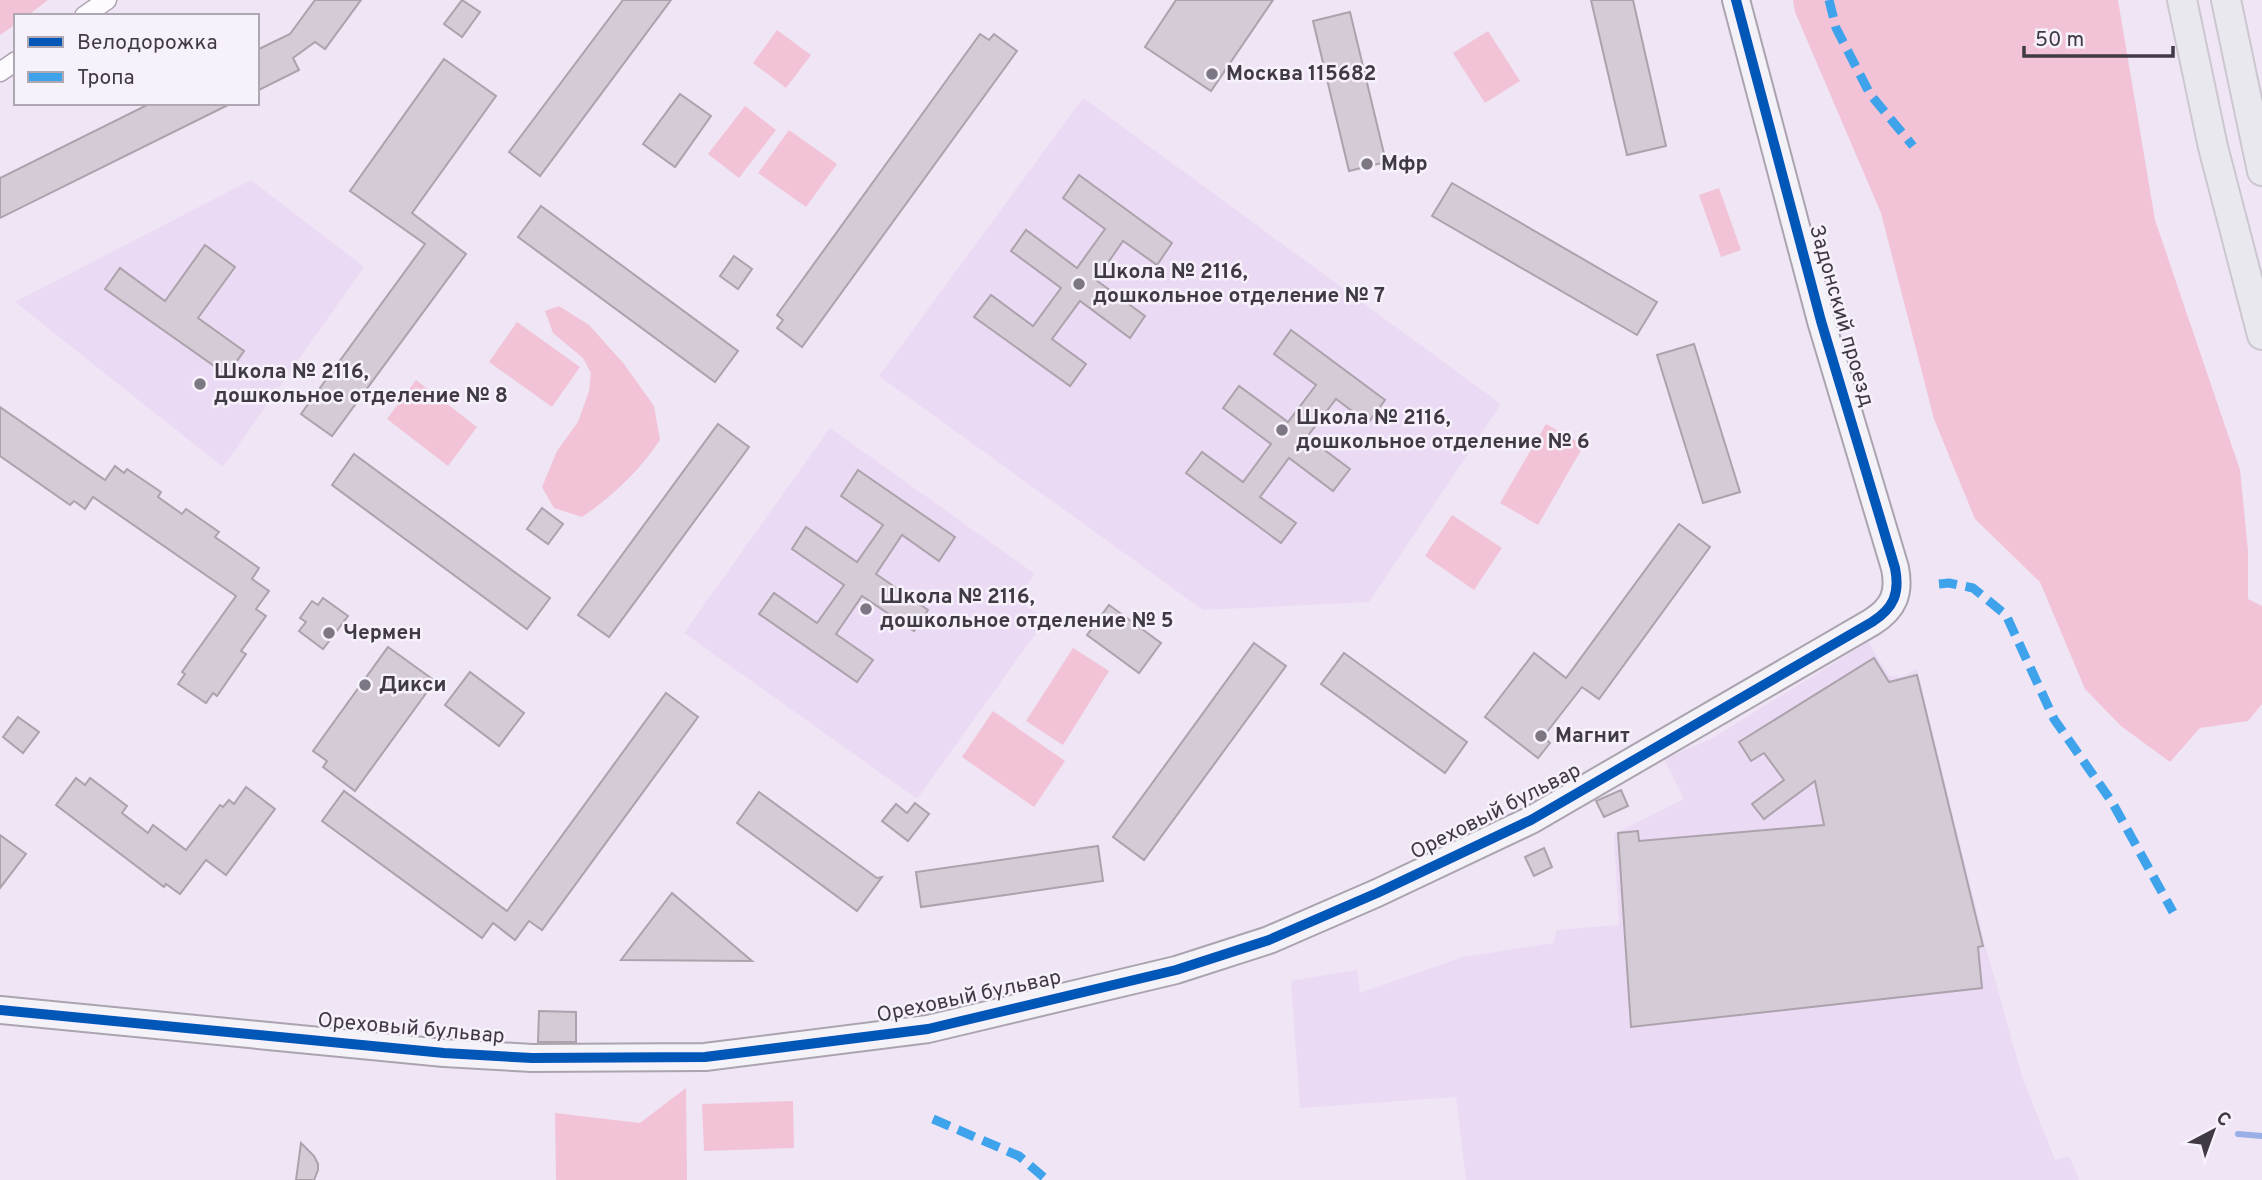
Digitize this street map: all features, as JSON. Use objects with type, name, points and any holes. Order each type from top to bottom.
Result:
[{"type":"main road","points":[[2182,0],[2217,160],[2262,335]]},
{"type":"main road","points":[[2226,0],[2262,171]]},
{"type":"street","points":[[87,14],[107,0]]},
{"type":"street","name":"Задонский проезд","points":[[1736,0],[1814,295],[1895,568],[1898,590],[1895,600],[1889,610],[1863,627]]},
{"type":"street","name":"Ореховый бульвар","points":[[0,1010],[444,1053],[532,1058],[705,1057],[928,1029],[1176,971],[1281,935],[1531,820],[1863,627]]},
{"type":"shaded area","points":[[0,0],[48,0],[30,14],[14,14],[14,25],[0,35]]},
{"type":"shaded area","points":[[1793,0],[2118,0],[2155,220],[2240,470],[2248,551],[2248,599],[2262,606],[2262,704],[2248,721],[2200,728],[2170,762],[2121,726],[2085,689],[2040,582],[1975,519],[1934,419],[1881,213],[1795,12]]},
{"type":"shaded area","points":[[777,30],[811,55],[786,88],[753,63]]},
{"type":"shaded area","points":[[1488,31],[1520,81],[1485,103],[1453,53]]},
{"type":"shaded area","points":[[1083,98],[1501,404],[1369,602],[1203,610],[879,376]]},
{"type":"shaded area","points":[[745,106],[776,130],[739,178],[708,154]]},
{"type":"shaded area","points":[[789,130],[837,164],[806,207],[758,173]]},
{"type":"shaded area","name":"Школа № 2116, дошкольное отделение № 8","points":[[251,180],[364,267],[223,467],[15,302]]},
{"type":"shaded area","points":[[1719,188],[1741,250],[1721,257],[1699,195]]},
{"type":"shaded area","points":[[559,306],[589,325],[624,364],[654,406],[660,440],[625,482],[582,517],[554,508],[542,487],[557,451],[578,422],[589,391],[591,373],[583,358],[553,333],[545,311]]},
{"type":"shaded area","points":[[517,322],[580,367],[552,407],[489,362]]},
{"type":"shaded area","points":[[416,380],[477,427],[448,466],[387,419]]},
{"type":"shaded area","points":[[1546,424],[1584,445],[1538,525],[1500,503]]},
{"type":"shaded area","name":"Школа № 2116, дошкольное отделение № 5","points":[[830,428],[1035,574],[1017,599],[1046,619],[917,799],[684,633]]},
{"type":"shaded area","points":[[1452,515],[1502,548],[1474,590],[1425,556]]},
{"type":"shaded area","points":[[1868,642],[1889,676],[1901,677],[1917,669],[1986,948],[2022,1076],[2055,1160],[2069,1156],[2079,1180],[1466,1180],[1456,1097],[1300,1108],[1291,981],[1357,970],[1360,993],[1463,957],[1553,943],[1557,930],[1619,925],[1614,834],[1684,799],[1664,759],[1711,739]]},
{"type":"shaded area","points":[[1073,648],[1109,671],[1063,745],[1026,721]]},
{"type":"shaded area","points":[[993,711],[1065,761],[1034,807],[962,757]]},
{"type":"shaded area","points":[[686,1088],[687,1180],[556,1180],[555,1113],[640,1123]]},
{"type":"shaded area","points":[[793,1101],[794,1148],[704,1151],[702,1104]]},
{"type":"building","points":[[315,0],[361,0],[325,49],[315,42],[293,58],[299,70],[259,90],[259,49],[290,34]]},
{"type":"building","points":[[462,0],[480,12],[462,37],[444,24]]},
{"type":"building","points":[[623,0],[671,0],[540,176],[509,152]]},
{"type":"building","points":[[1176,0],[1273,0],[1211,91],[1145,47]]},
{"type":"building","points":[[1591,0],[1633,0],[1666,146],[1627,155]]},
{"type":"building","points":[[1350,12],[1386,162],[1349,171],[1313,21]]},
{"type":"building","points":[[980,34],[989,40],[994,34],[1017,51],[802,347],[777,328],[783,320],[777,315]]},
{"type":"building","points":[[444,59],[496,96],[412,213],[466,254],[332,436],[301,414],[425,244],[350,191]]},
{"type":"building","points":[[680,94],[711,116],[675,167],[643,144]]},
{"type":"building","points":[[147,105],[228,105],[0,218],[0,178]]},
{"type":"building","name":"Школа № 2116, дошкольное отделение № 7","points":[[1079,175],[1172,243],[1157,265],[1123,241],[1096,280],[1145,316],[1130,338],[1080,301],[1052,339],[1086,364],[1070,386],[974,317],[991,295],[1033,326],[1061,288],[1011,251],[1026,230],[1077,268],[1105,229],[1063,198]]},
{"type":"building","points":[[1452,183],[1657,302],[1637,335],[1432,216]]},
{"type":"building","points":[[541,206],[738,351],[715,382],[518,237]]},
{"type":"building","points":[[205,245],[235,267],[198,318],[244,351],[227,375],[105,289],[120,268],[165,301]]},
{"type":"building","points":[[734,256],[752,269],[738,289],[720,276]]},
{"type":"building","name":"Школа № 2116, дошкольное отделение № 6","points":[[1291,330],[1385,400],[1368,423],[1336,399],[1307,437],[1350,469],[1333,491],[1289,458],[1260,497],[1296,523],[1281,543],[1186,473],[1202,452],[1243,482],[1271,444],[1223,408],[1239,386],[1288,422],[1316,385],[1274,354]]},
{"type":"building","points":[[1694,344],[1740,492],[1703,503],[1657,355]]},
{"type":"building","points":[[0,407],[105,480],[115,466],[124,473],[127,469],[161,492],[158,497],[182,514],[186,509],[219,532],[215,537],[259,568],[252,579],[269,591],[256,609],[266,616],[241,651],[246,654],[217,696],[213,693],[206,703],[178,684],[185,674],[182,672],[236,596],[93,497],[85,509],[74,501],[70,505],[0,456]]},
{"type":"building","points":[[718,424],[749,447],[609,637],[578,615]]},
{"type":"building","points":[[354,454],[550,598],[527,629],[332,485]]},
{"type":"building","points":[[858,470],[955,537],[939,561],[902,535],[876,574],[928,610],[914,631],[862,596],[836,634],[873,660],[857,682],[759,614],[774,593],[817,623],[844,585],[792,549],[806,527],[857,562],[883,525],[841,496]]},
{"type":"building","points":[[542,508],[563,524],[548,544],[527,529]]},
{"type":"building","points":[[1679,524],[1710,547],[1599,699],[1582,687],[1543,737],[1550,743],[1538,758],[1485,717],[1534,653],[1566,678]]},
{"type":"building","points":[[323,598],[348,616],[323,649],[299,631],[306,622],[300,618],[312,601],[318,605]]},
{"type":"building","points":[[1109,605],[1161,643],[1139,673],[1087,635]]},
{"type":"building","points":[[1254,643],[1286,666],[1144,860],[1113,837]]},
{"type":"building","points":[[388,647],[435,681],[355,791],[323,767],[327,761],[313,751]]},
{"type":"building","points":[[1344,653],[1467,742],[1445,773],[1321,684]]},
{"type":"building","points":[[1874,658],[1889,682],[1917,675],[1983,946],[1978,947],[1982,988],[1631,1027],[1618,833],[1638,831],[1639,841],[1824,825],[1815,781],[1764,819],[1752,804],[1784,780],[1764,753],[1751,761],[1739,742]]},
{"type":"building","points":[[470,672],[524,713],[499,746],[445,705]]},
{"type":"building","points":[[666,693],[698,717],[542,930],[529,921],[515,940],[493,923],[482,938],[322,821],[344,791],[507,911]]},
{"type":"building","points":[[18,717],[39,732],[23,753],[3,737]]},
{"type":"building","points":[[76,778],[85,785],[90,778],[127,806],[122,813],[148,833],[153,825],[186,850],[220,805],[223,807],[229,800],[234,804],[246,787],[275,809],[226,875],[206,860],[180,894],[166,884],[164,887],[56,805]]},
{"type":"building","points":[[1621,790],[1628,806],[1604,817],[1596,801]]},
{"type":"building","points":[[759,792],[877,878],[882,877],[857,911],[737,823]]},
{"type":"building","points":[[915,803],[929,814],[908,841],[882,821],[896,804],[907,813]]},
{"type":"building","points":[[0,835],[26,854],[0,888]]},
{"type":"building","points":[[1098,846],[1103,881],[921,907],[916,872]]},
{"type":"building","points":[[1544,848],[1552,867],[1534,876],[1525,857]]},
{"type":"building","points":[[672,893],[752,961],[621,960]]},
{"type":"building","points":[[539,1011],[576,1012],[576,1042],[538,1042]]},
{"type":"building","points":[[301,1143],[318,1164],[314,1180],[296,1180]]},
{"type":"waterway","points":[[2238,1134],[2262,1136]]},
{"type":"marked path","points":[[1829,0],[1836,28],[1870,94],[1913,146]]},
{"type":"marked path","points":[[1939,584],[1949,583],[1973,588],[2006,615],[2054,719],[2112,802],[2173,912]]},
{"type":"marked path","points":[[933,1119],[1019,1156],[1047,1180]]},
{"type":"cycle path","points":[[0,1010],[444,1053],[532,1058],[705,1057],[928,1029],[1176,970],[1269,940],[1377,893],[1531,820],[1872,622],[1886,611],[1894,599],[1897,585],[1895,568],[1821,321],[1736,0]]},
{"type":"place","name":"Москва 115682","points":[[1212,74]]},
{"type":"place","name":"Мфр","points":[[1367,164]]},
{"type":"place","name":"Школа № 2116, дошкольное отделение № 7","points":[[1079,284]]},
{"type":"place","name":"Школа № 2116, дошкольное отделение № 8","points":[[200,384]]},
{"type":"place","name":"Школа № 2116, дошкольное отделение № 6","points":[[1282,430]]},
{"type":"place","name":"Школа № 2116, дошкольное отделение № 5","points":[[866,609]]},
{"type":"place","name":"Чермен","points":[[329,633]]},
{"type":"place","name":"Дикси","points":[[365,685]]},
{"type":"place","name":"Магнит","points":[[1541,736]]}]
